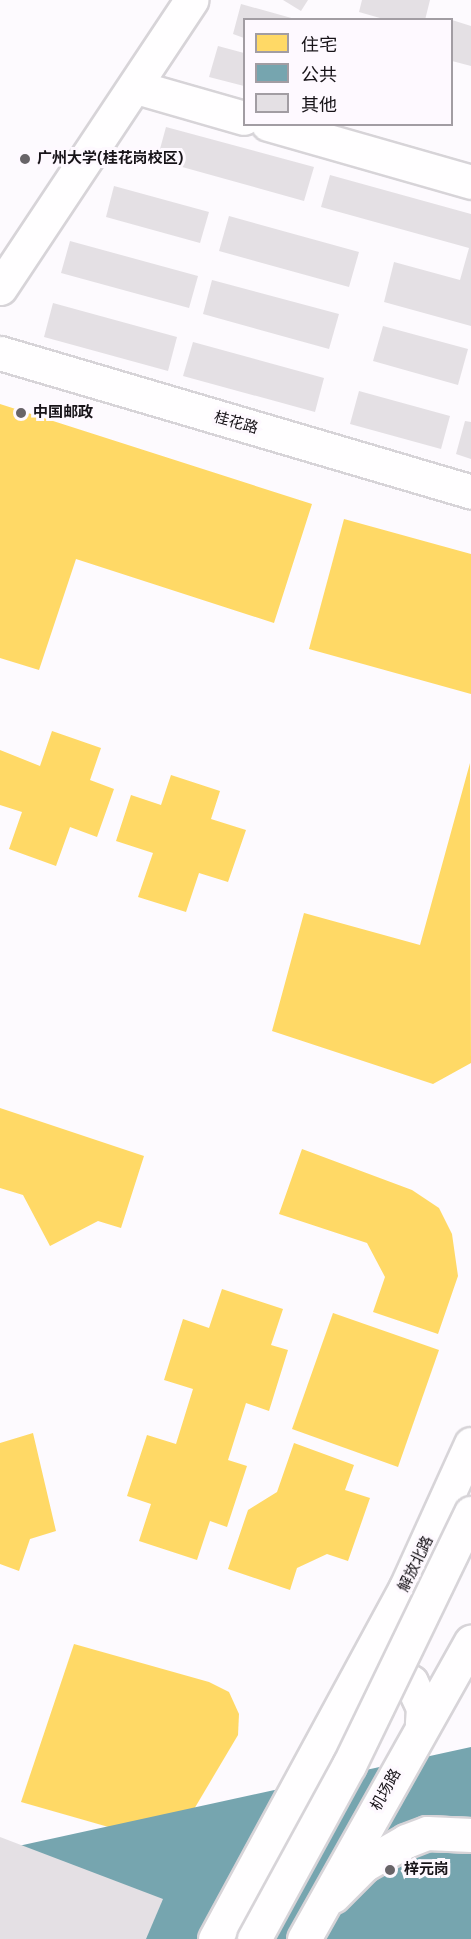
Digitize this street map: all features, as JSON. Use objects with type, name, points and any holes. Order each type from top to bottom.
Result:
[{"type":"main road","points":[[0,288],[136,87],[191,0]]},
{"type":"main road","points":[[136,87],[243,118]]},
{"type":"main road","points":[[275,126],[471,182]]},
{"type":"main road","name":"桂花路","points":[[0,353],[471,492]]},
{"type":"main road","name":"解放北路","points":[[356,1681],[406,1587],[471,1444]]},
{"type":"main road","points":[[254,1939],[349,1765],[471,1513]]},
{"type":"main road","name":"机场路","points":[[310,1928],[422,1724],[471,1642]]},
{"type":"main road","points":[[215,1939],[356,1681],[380,1672],[397,1674],[411,1682],[423,1708],[422,1724]]},
{"type":"main road","points":[[310,1928],[342,1886],[383,1852],[427,1833],[471,1836]]},
{"type":"building: 住宅","points":[[0,404],[312,504],[274,623],[76,559],[39,670],[0,658]]},
{"type":"building: 住宅","points":[[344,519],[471,554],[471,694],[309,649]]},
{"type":"building: 住宅","points":[[52,731],[101,748],[90,780],[114,789],[97,837],[70,827],[56,866],[9,849],[22,812],[0,805],[0,750],[40,766]]},
{"type":"building: 住宅","points":[[470,763],[471,1063],[433,1084],[272,1031],[304,913],[420,945]]},
{"type":"building: 住宅","points":[[171,775],[220,791],[211,819],[246,830],[228,882],[199,873],[186,912],[138,897],[153,853],[116,841],[131,795],[161,805]]},
{"type":"building: 住宅","points":[[0,1108],[144,1156],[121,1228],[98,1221],[50,1246],[23,1195],[0,1188]]},
{"type":"building: 住宅","points":[[302,1149],[412,1190],[439,1208],[452,1234],[458,1276],[438,1334],[373,1312],[385,1277],[367,1243],[279,1214]]},
{"type":"building: 住宅","points":[[222,1289],[283,1309],[271,1345],[288,1350],[269,1411],[246,1403],[228,1460],[247,1466],[227,1527],[210,1521],[197,1560],[139,1541],[151,1504],[127,1496],[147,1435],[176,1444],[193,1389],[164,1380],[183,1319],[209,1328]]},
{"type":"building: 住宅","points":[[333,1313],[439,1350],[398,1467],[292,1429]]},
{"type":"building: 住宅","points":[[33,1433],[56,1531],[30,1539],[19,1571],[0,1564],[0,1443]]},
{"type":"building: 住宅","points":[[294,1443],[354,1465],[345,1490],[370,1498],[348,1561],[327,1554],[297,1568],[290,1590],[228,1569],[248,1510],[277,1492]]},
{"type":"building: 住宅","points":[[74,1644],[209,1682],[229,1692],[239,1714],[238,1735],[187,1821],[163,1834],[140,1836],[21,1802]]},
{"type":"building: 公共","points":[[471,1747],[471,1939],[0,1939],[0,1850]]},
{"type":"building: 其他","points":[[283,0],[308,0],[301,11]]},
{"type":"building: 其他","points":[[362,0],[430,0],[426,18],[380,18],[359,12]]},
{"type":"building: 其他","points":[[241,4],[291,18],[243,18],[243,38],[233,34]]},
{"type":"building: 其他","points":[[453,20],[471,26],[471,66],[453,61]]},
{"type":"building: 其他","points":[[218,46],[243,53],[243,86],[209,77]]},
{"type":"building: 其他","points":[[166,127],[314,167],[304,201],[157,160]]},
{"type":"building: 其他","points":[[330,175],[471,214],[471,326],[384,302],[394,262],[460,280],[469,248],[321,207]]},
{"type":"building: 其他","points":[[114,186],[209,212],[200,243],[106,217]]},
{"type":"building: 其他","points":[[229,216],[359,252],[349,287],[219,251]]},
{"type":"building: 其他","points":[[70,241],[198,276],[189,308],[61,273]]},
{"type":"building: 其他","points":[[212,280],[339,314],[329,349],[203,314]]},
{"type":"building: 其他","points":[[53,303],[177,337],[168,371],[44,337]]},
{"type":"building: 其他","points":[[383,326],[468,349],[458,385],[373,361]]},
{"type":"building: 其他","points":[[193,342],[324,378],[315,412],[183,376]]},
{"type":"building: 其他","points":[[359,391],[450,416],[441,449],[350,424]]},
{"type":"building: 其他","points":[[465,421],[471,422],[471,459],[456,454]]},
{"type":"building: 其他","points":[[0,1837],[163,1899],[146,1939],[0,1939]]},
{"type":"place","name":"广州大学(桂花岗校区)","points":[[25,159]]},
{"type":"place","name":"中国邮政","points":[[21,413]]},
{"type":"place","name":"梓元岗","points":[[390,1870]]}]
